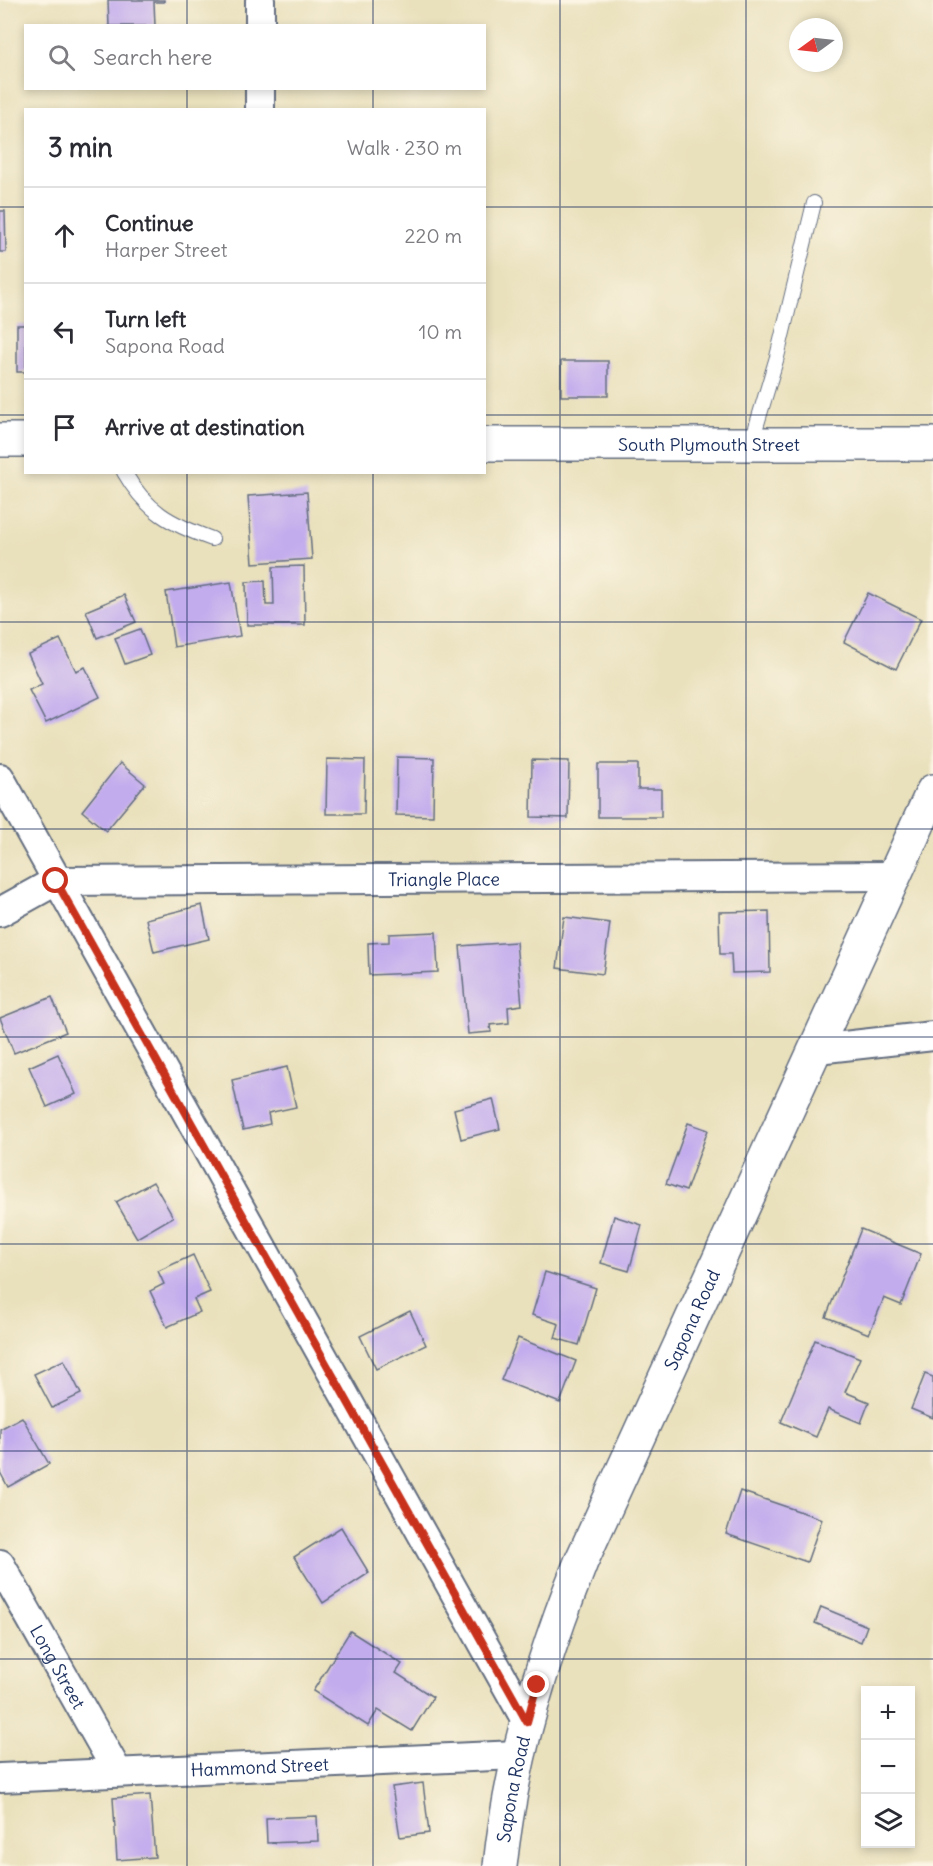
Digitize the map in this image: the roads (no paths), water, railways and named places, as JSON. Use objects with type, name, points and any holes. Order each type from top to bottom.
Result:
[{"type":"street","points":[[260,0],[260,24]]},
{"type":"street","points":[[260,90],[260,108]]},
{"type":"street","points":[[0,440],[24,440]]},
{"type":"street","name":"South Plymouth Street","points":[[486,444],[933,444]]},
{"type":"street","points":[[0,778],[527,1722]]},
{"type":"street","name":"Sapona Road","points":[[500,1866],[527,1722],[559,1619],[581,1562],[933,791]]},
{"type":"street","name":"Triangle Place","points":[[0,912],[56,881],[894,876]]},
{"type":"street","points":[[817,1049],[933,1036]]},
{"type":"street","name":"Long Street","points":[[0,1564],[117,1772]]},
{"type":"street","name":"Hammond Street","points":[[0,1778],[519,1755]]},
{"type":"lane","points":[[752,444],[777,357],[814,203]]},
{"type":"lane","points":[[125,474],[137,494],[160,515],[178,526],[212,539]]}]
